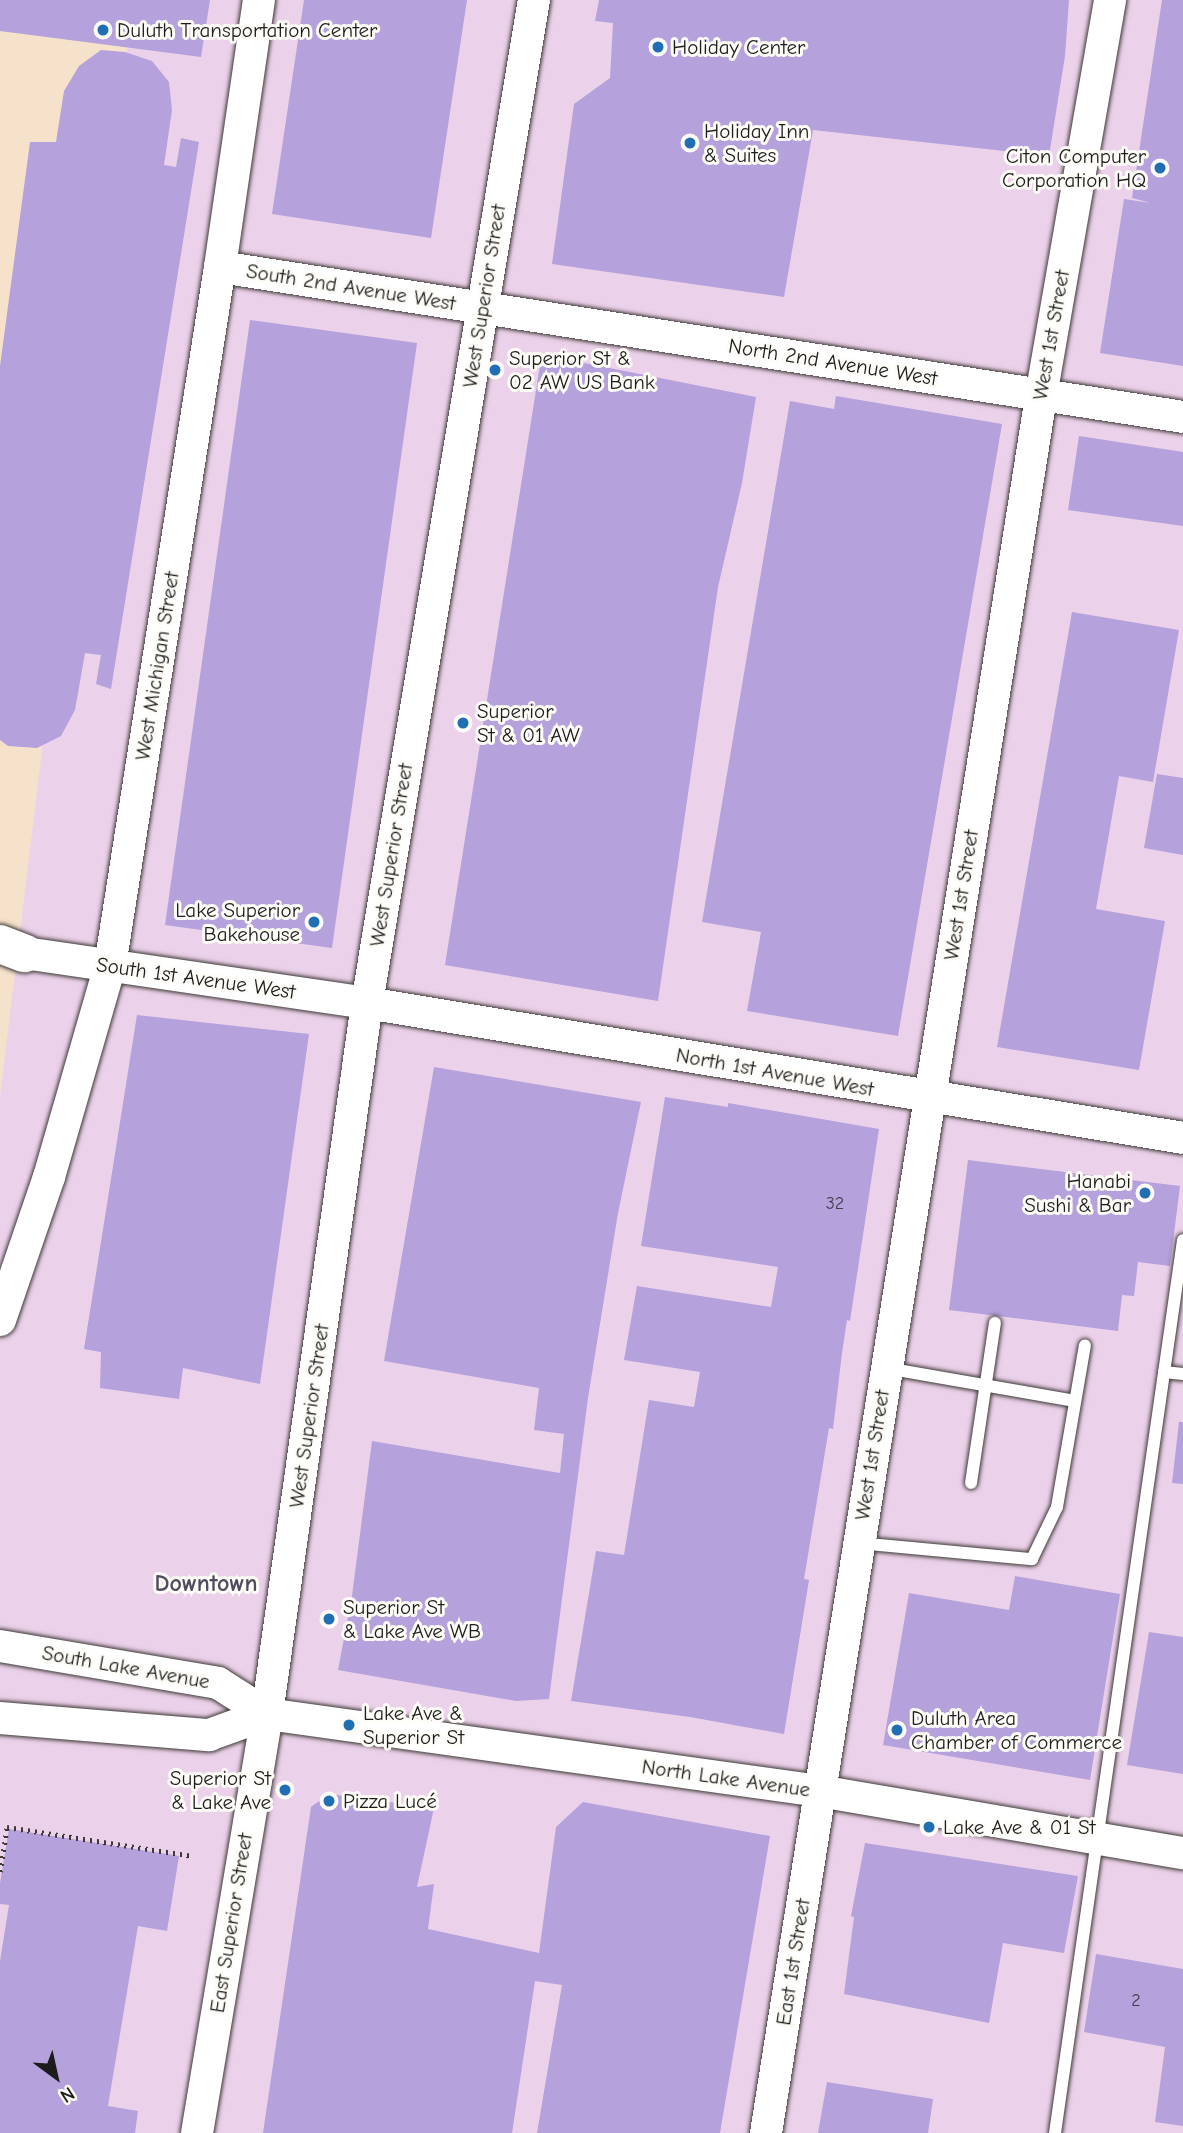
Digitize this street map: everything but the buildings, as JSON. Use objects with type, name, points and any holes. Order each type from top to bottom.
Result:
[{"type":"street","name":"West Michigan Street","points":[[0,1320],[49,1177],[110,966],[220,267],[259,0]]},
{"type":"street","name":"West Superior Street","points":[[267,1714],[367,1003],[534,0]]},
{"type":"street","name":"West 1st Street","points":[[819,1791],[1041,396],[1110,0]]},
{"type":"street","name":"South 2nd Avenue West","points":[[220,267],[482,307]]},
{"type":"street","name":"North 2nd Avenue West","points":[[482,307],[1183,417]]},
{"type":"street","name":"South 1st Avenue West","points":[[8,951],[367,1003]]},
{"type":"street","name":"North 1st Avenue West","points":[[367,1003],[928,1098],[1183,1138]]},
{"type":"street","name":"South Lake Avenue","points":[[0,1646],[218,1683],[267,1714]]},
{"type":"street","points":[[14,1719],[209,1735],[267,1714]]},
{"type":"street","name":"North Lake Avenue","points":[[267,1714],[819,1791],[1183,1853]]},
{"type":"street","name":"East Superior Street","points":[[197,2133],[267,1714]]},
{"type":"street","name":"East 1st Street","points":[[766,2133],[819,1791]]},
{"type":"lane","points":[[1055,2133],[1183,1240]]},
{"type":"lane","points":[[971,1483],[995,1323]]},
{"type":"lane","points":[[858,1543],[1032,1559],[1057,1507],[1084,1345]]},
{"type":"lane","points":[[885,1368],[1075,1401]]},
{"type":"lane","points":[[1164,1372],[1183,1374]]},
{"type":"path","points":[[0,1872],[7,1827],[193,1856]]},
{"type":"shaded area","points":[[133,0],[1183,0],[1183,2133],[0,2133],[0,1096]]},
{"type":"place","name":"Duluth Transportation Center","points":[[103,30]]},
{"type":"place","name":"Holiday Center","points":[[658,47]]},
{"type":"place","name":"Holiday Inn & Suites","points":[[690,143]]},
{"type":"place","name":"Citon Computer Corporation HQ","points":[[1160,168]]},
{"type":"place","name":"Superior St & 02 AW US Bank","points":[[495,370]]},
{"type":"place","name":"Superior St & 01 AW","points":[[463,723]]},
{"type":"place","name":"Lake Superior Bakehouse","points":[[314,922]]},
{"type":"place","name":"Hanabi Sushi & Bar","points":[[1145,1193]]},
{"type":"place","name":"Superior St & Lake Ave WB","points":[[329,1619]]},
{"type":"place","name":"Lake Ave & Superior St","points":[[349,1725]]},
{"type":"place","name":"Duluth Area Chamber of Commerce","points":[[897,1730]]},
{"type":"place","name":"Superior St & Lake Ave","points":[[285,1790]]},
{"type":"place","name":"Pizza Lucé","points":[[329,1801]]},
{"type":"place","name":"Lake Ave & 01 St","points":[[929,1827]]},
{"type":"district","name":"Downtown","points":[[206,1584]]}]
